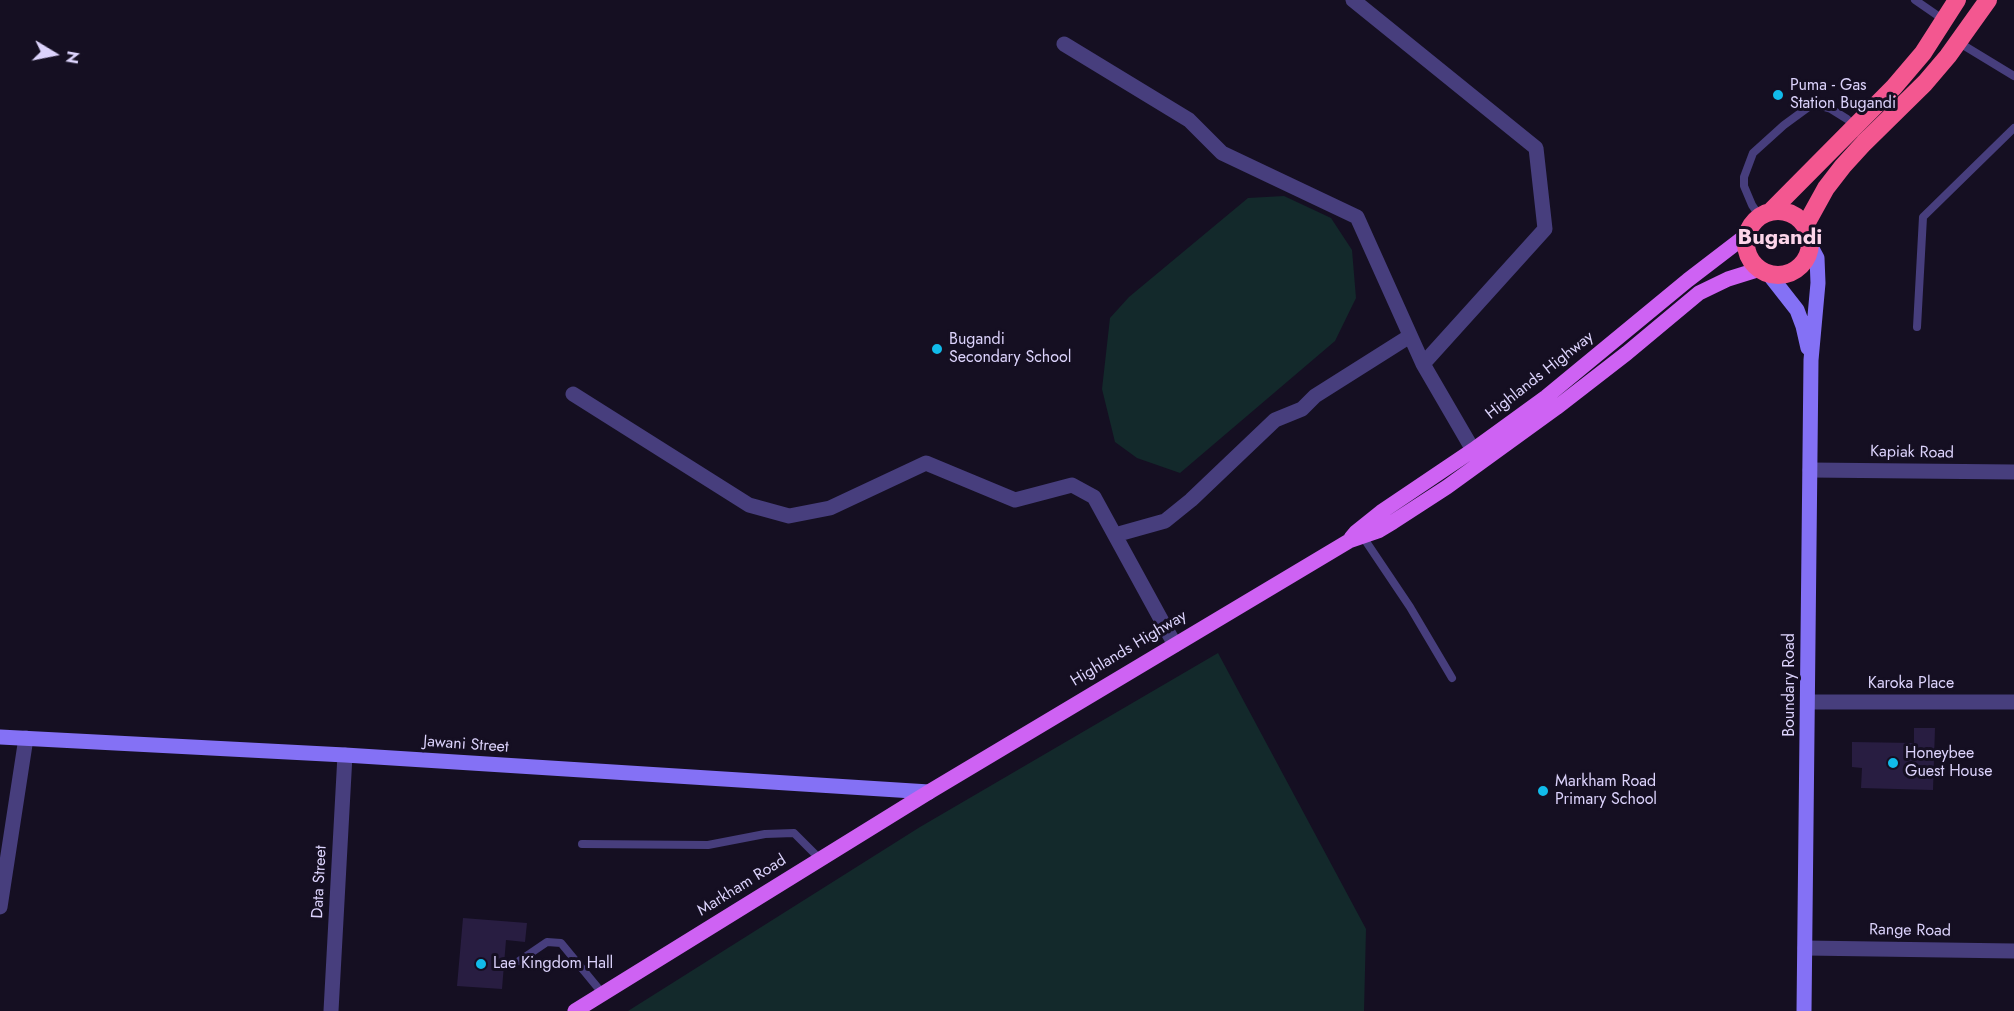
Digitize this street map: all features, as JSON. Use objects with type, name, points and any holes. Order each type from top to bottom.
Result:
[{"type":"highway","name":"Highlands Highway","points":[[1748,234],[1755,222],[1765,215],[1894,87],[1923,53],[1957,0]]},
{"type":"highway","points":[[1805,226],[1843,166],[1925,83],[1988,0]]},
{"type":"highway","points":[[1748,234],[1747,249],[1750,257],[1764,271],[1779,275],[1801,266],[1810,245],[1805,226],[1790,213],[1765,215]]},
{"type":"main road","name":"Highlands Highway","points":[[1356,539],[1356,532],[1381,512],[1546,398],[1688,280],[1748,234]]},
{"type":"main road","name":"Highlands Highway","points":[[929,792],[1356,539],[1393,522],[1448,487],[1556,408],[1699,293],[1728,279],[1764,271]]},
{"type":"main road","name":"Markham Road","points":[[575,1011],[929,792]]},
{"type":"street","points":[[1353,0],[1536,148],[1545,229],[1423,364]]},
{"type":"street","points":[[1064,44],[1189,120],[1222,153],[1357,217],[1423,364],[1473,450]]},
{"type":"street","points":[[1810,245],[1817,258],[1818,284],[1811,360]]},
{"type":"street","points":[[1764,271],[1793,304],[1800,316],[1811,360]]},
{"type":"street","points":[[1115,535],[1166,521],[1275,420],[1302,409],[1315,396],[1410,336]]},
{"type":"street","name":"Boundary Road","points":[[1804,1011],[1811,360]]},
{"type":"street","points":[[573,394],[749,505],[789,516],[830,508],[926,463],[1014,500],[1071,484],[1094,497],[1175,645]]},
{"type":"street","name":"Kapiak Road","points":[[1810,470],[2014,472]]},
{"type":"street","name":"Karoka Place","points":[[1809,702],[2014,702]]},
{"type":"street","name":"Jawani Street","points":[[0,737],[345,755],[929,792]]},
{"type":"street","points":[[0,907],[26,738]]},
{"type":"street","name":"Data Street","points":[[331,1011],[345,755]]},
{"type":"street","name":"Range Road","points":[[1805,948],[2014,951]]},
{"type":"lane","points":[[1915,0],[1945,20]]},
{"type":"lane","points":[[1958,42],[2014,76]]},
{"type":"lane","points":[[1765,215],[1744,186],[1744,177],[1753,153],[1784,125],[1810,106],[1816,105],[1831,109],[1855,126]]},
{"type":"lane","points":[[1917,327],[1923,218],[2014,128]]},
{"type":"lane","points":[[1356,539],[1410,607],[1452,678]]},
{"type":"lane","points":[[582,844],[708,845],[765,834],[794,833],[820,859]]},
{"type":"lane","points":[[519,961],[547,942],[561,943],[603,994]]},
{"type":"green space","points":[[1284,196],[1331,218],[1352,250],[1356,298],[1335,341],[1180,473],[1137,458],[1115,442],[1102,389],[1110,318],[1129,297],[1248,198]]},
{"type":"green space","points":[[1218,653],[1366,929],[1364,1011],[628,1011],[920,827]]},
{"type":"building","name":"Honeybee Guest House","points":[[1914,728],[1935,728],[1933,790],[1861,788],[1862,768],[1852,767],[1852,742],[1914,743]]},
{"type":"building","name":"Lae Kingdom Hall","points":[[463,918],[527,923],[525,942],[506,940],[502,989],[457,986]]},
{"type":"place","name":"Puma - Gas Station Bugandi","points":[[1778,95]]},
{"type":"place","name":"Bugandi Secondary School","points":[[937,349]]},
{"type":"place","name":"Honeybee Guest House","points":[[1893,763]]},
{"type":"place","name":"Markham Road Primary School","points":[[1543,791]]},
{"type":"place","name":"Lae Kingdom Hall","points":[[481,964]]},
{"type":"district","name":"Bugandi","points":[[1780,239]]}]
